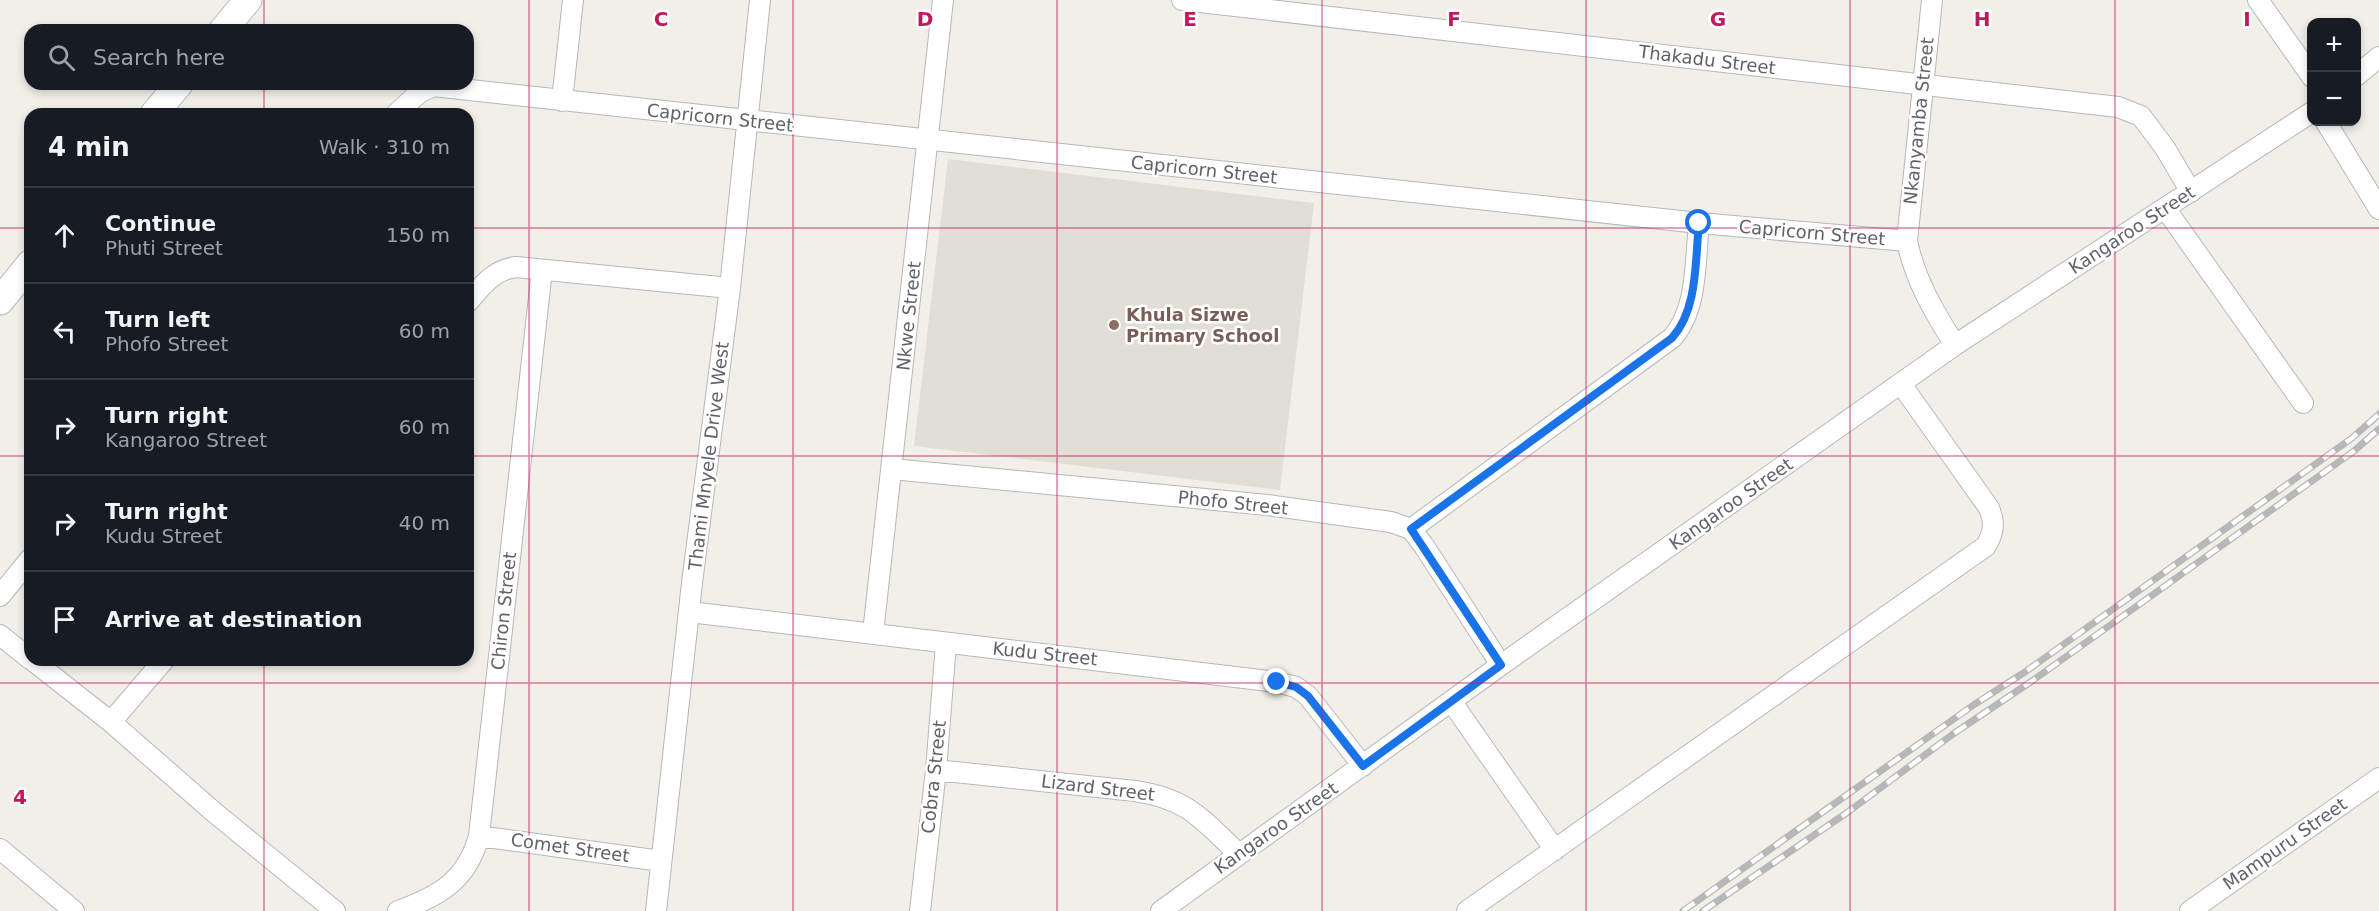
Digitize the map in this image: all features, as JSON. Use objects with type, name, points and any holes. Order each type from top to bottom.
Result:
[{"type":"street","points":[[228,24],[248,0]]},
{"type":"street","points":[[562,101],[573,0]]},
{"type":"street","name":"Thami Mnyele Drive West","points":[[657,911],[690,612],[730,288],[760,0]]},
{"type":"street","name":"Nkwe Street","points":[[873,633],[943,0]]},
{"type":"street","name":"Thakadu Street","points":[[1182,0],[2131,111],[2141,116],[2150,127],[2191,192]]},
{"type":"street","name":"Nkanyamba Street","points":[[1907,241],[1921,86],[1932,0]]},
{"type":"street","points":[[2258,0],[2308,72]]},
{"type":"street","points":[[2361,72],[2379,57]]},
{"type":"street","points":[[159,108],[174,90]]},
{"type":"street","name":"Capricorn Street","points":[[403,108],[425,90]]},
{"type":"street","name":"Capricorn Street","points":[[467,90],[1699,223],[1907,241],[1911,262],[1927,299],[1955,345]]},
{"type":"street","name":"Kangaroo Street","points":[[1161,911],[1501,665],[1955,345],[2307,115]]},
{"type":"street","points":[[2328,126],[2379,209]]},
{"type":"street","points":[[2165,208],[2303,403]]},
{"type":"street","points":[[1501,665],[1411,529],[1672,338],[1682,326],[1691,299],[1699,223]]},
{"type":"street","points":[[474,295],[488,279],[501,269],[516,267],[730,288]]},
{"type":"street","name":"Chiron Street","points":[[398,911],[418,904],[458,877],[473,858],[479,836],[542,270]]},
{"type":"street","points":[[0,301],[24,271]]},
{"type":"street","points":[[1467,911],[1986,546],[1993,533],[1994,519],[1989,508],[1901,384]]},
{"type":"street","name":"Phofo Street","points":[[892,469],[1267,505],[1391,522],[1411,529]]},
{"type":"street","points":[[0,596],[24,566]]},
{"type":"street","name":"Kudu Street","points":[[690,612],[873,633],[946,644],[1207,672],[1287,684],[1308,696],[1363,766]]},
{"type":"street","points":[[0,635],[24,654]]},
{"type":"street","name":"Cobra Street","points":[[920,911],[936,770],[946,644]]},
{"type":"street","points":[[40,666],[111,722],[215,813],[335,911]]},
{"type":"street","points":[[111,722],[159,666]]},
{"type":"street","points":[[1451,701],[1555,850]]},
{"type":"street","name":"Lizard Street","points":[[936,770],[1135,791],[1167,797],[1186,806],[1239,854]]},
{"type":"street","name":"Mampuru Street","points":[[2190,911],[2379,778]]},
{"type":"street","name":"Comet Street","points":[[479,836],[661,861]]},
{"type":"street","points":[[2,855],[74,911]]},
{"type":"shaded area","name":"Khula Sizwe Primary School","points":[[948,159],[1314,203],[1280,490],[914,446]]},
{"type":"railway","points":[[1683,911],[1975,704],[2025,672],[2352,438],[2379,414]]},
{"type":"railway","points":[[1703,911],[1848,812],[1953,734],[2032,681],[2354,451],[2379,429]]},
{"type":"place","name":"Khula Sizwe Primary School","points":[[1114,325]]},
{"type":"route","points":[[1277,682],[1296,687],[1308,696],[1363,766],[1501,665],[1411,529],[1672,338],[1682,326],[1691,299],[1699,223]]}]
